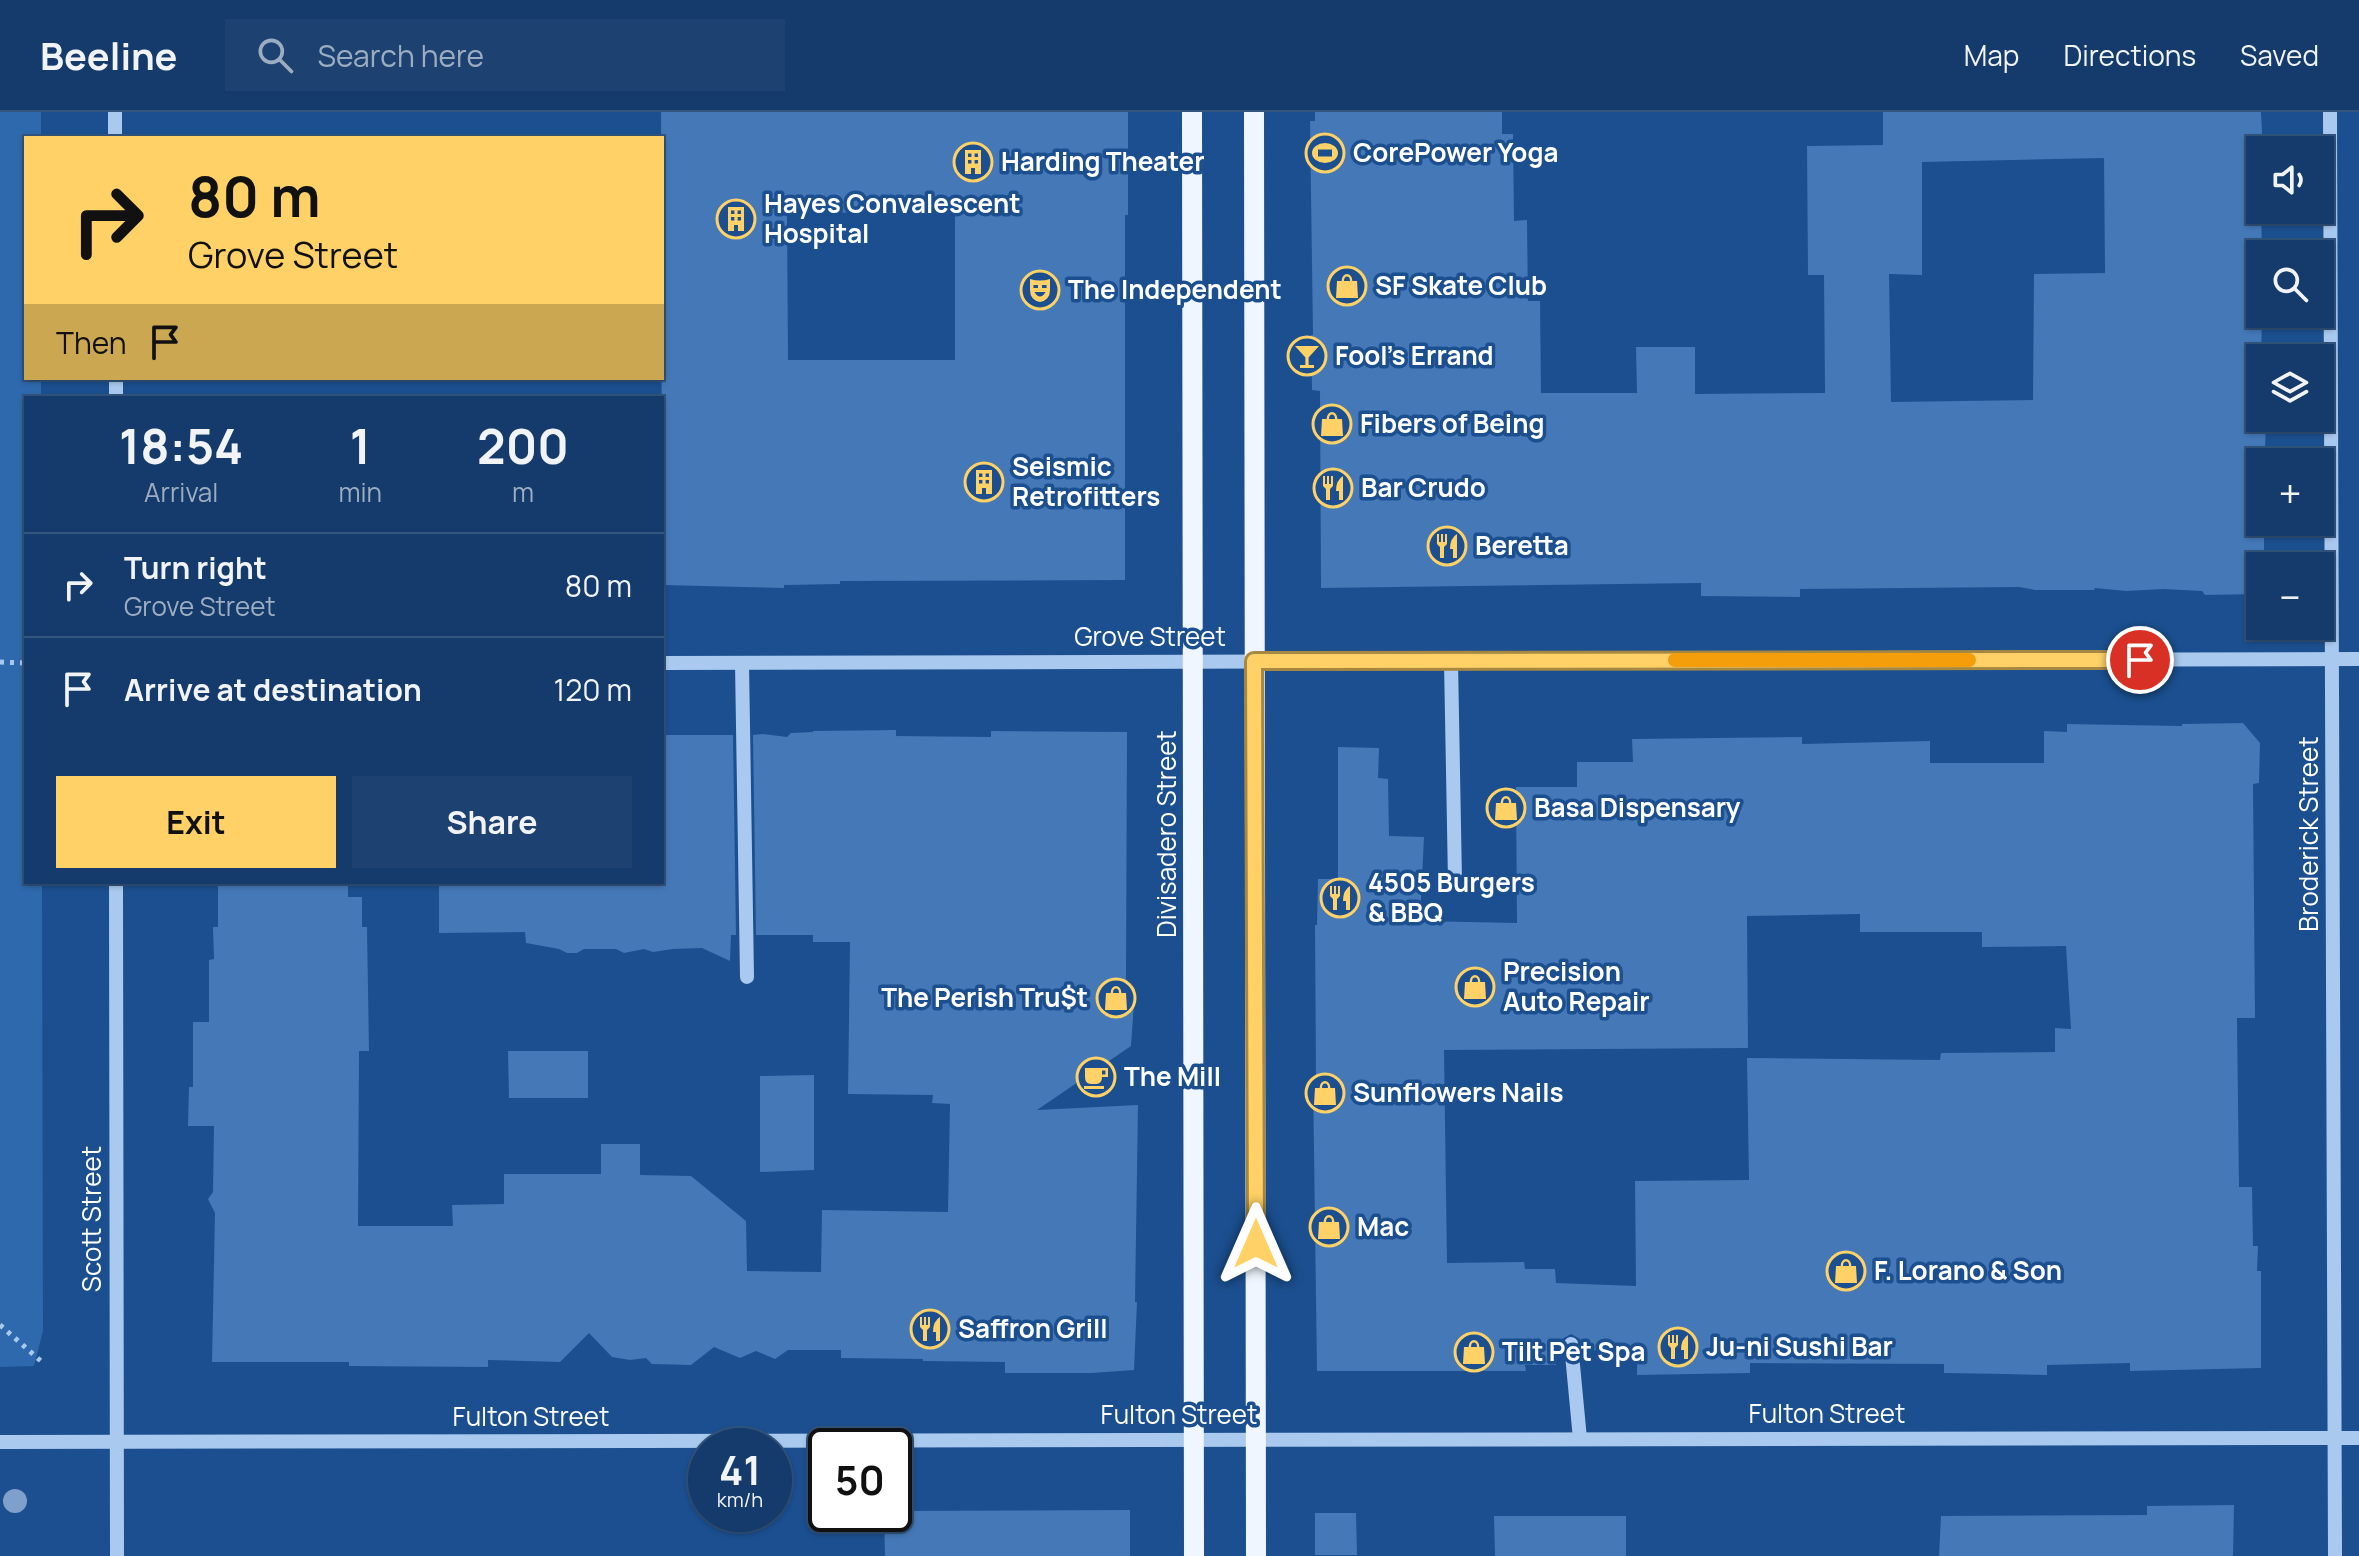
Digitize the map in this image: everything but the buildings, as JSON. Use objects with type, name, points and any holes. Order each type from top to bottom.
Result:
[{"type":"main road","name":"Divisadero Street","points":[[1192,112],[1194,1556]]},
{"type":"main road","points":[[1254,112],[1256,1556]]},
{"type":"street","points":[[115,112],[115,136]]},
{"type":"street","name":"Broderick Street","points":[[2330,112],[2335,1556]]},
{"type":"street","name":"Grove Street","points":[[664,663],[2359,659]]},
{"type":"street","points":[[1451,661],[1455,881]]},
{"type":"street","points":[[742,663],[747,977]]},
{"type":"street","name":"Scott Street","points":[[116,884],[117,1556]]},
{"type":"street","points":[[1571,1344],[1580,1439]]},
{"type":"street","name":"Fulton Street","points":[[0,1442],[2359,1438]]},
{"type":"path","points":[[0,662],[24,663]]},
{"type":"path","points":[[0,1325],[42,1362]]},
{"type":"shaded area","points":[[0,112],[41,112],[41,136],[24,136],[24,380],[41,380],[41,396],[24,396],[24,884],[42,884],[43,1331],[34,1366],[0,1367]]},
{"type":"slow traffic","points":[[1675,660],[1969,660]]},
{"type":"place","name":"CorePower Yoga","points":[[1325,153]]},
{"type":"place","name":"Harding Theater","points":[[973,162]]},
{"type":"place","name":"Hayes Convalescent Hospital","points":[[736,219]]},
{"type":"place","name":"SF Skate Club","points":[[1347,286]]},
{"type":"place","name":"The Independent","points":[[1040,290]]},
{"type":"place","name":"Fool's Errand","points":[[1307,356]]},
{"type":"place","name":"Fibers of Being","points":[[1332,424]]},
{"type":"place","name":"Seismic Retrofitters","points":[[984,482]]},
{"type":"place","name":"Bar Crudo","points":[[1333,488]]},
{"type":"place","name":"Beretta","points":[[1447,546]]},
{"type":"place","name":"Basa Dispensary","points":[[1506,808]]},
{"type":"place","name":"4505 Burgers & BBQ","points":[[1340,898]]},
{"type":"place","name":"Precision Auto Repair","points":[[1475,987]]},
{"type":"place","name":"The Perish Tru$t","points":[[1116,998]]},
{"type":"place","name":"The Mill","points":[[1096,1077]]},
{"type":"place","name":"Sunflowers Nails","points":[[1325,1093]]},
{"type":"place","name":"Mac","points":[[1329,1227]]},
{"type":"place","name":"F. Lorano & Son","points":[[1846,1271]]},
{"type":"place","name":"Saffron Grill","points":[[930,1329]]},
{"type":"place","name":"Ju-ni Sushi Bar","points":[[1678,1347]]},
{"type":"place","name":"Tilt Pet Spa","points":[[1474,1352]]},
{"type":"route","points":[[1256,1244],[1254,661],[2140,660]]}]
